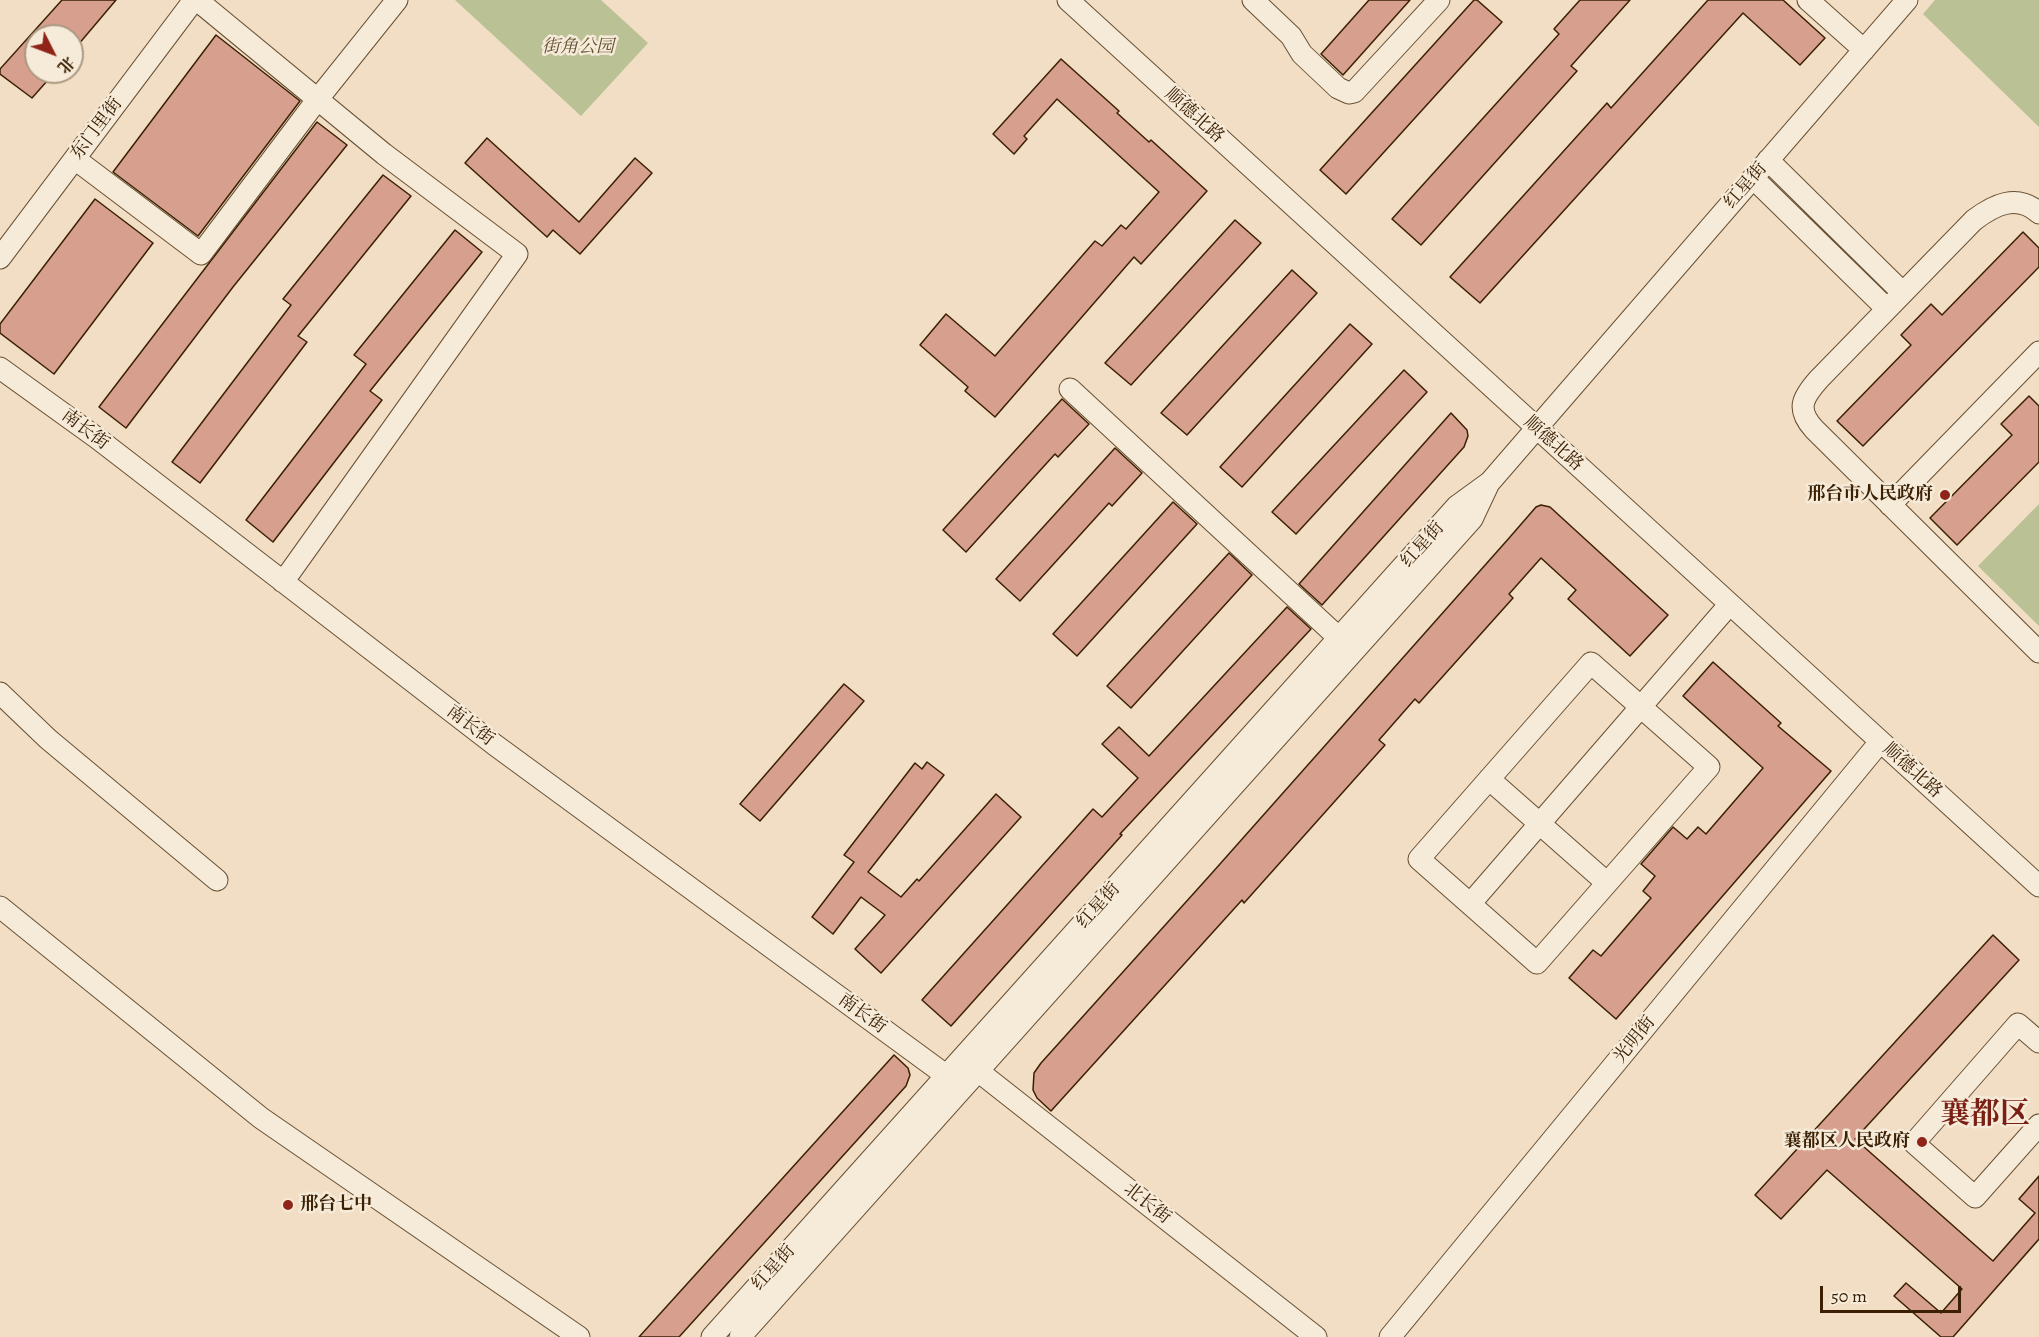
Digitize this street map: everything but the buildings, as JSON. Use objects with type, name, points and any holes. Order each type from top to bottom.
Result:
[{"type":"street","points":[[196,0],[384,154],[517,254],[283,582]]},
{"type":"street","name":"东门里街","points":[[0,258],[196,0]]},
{"type":"street","points":[[75,159],[201,254],[317,99],[397,0]]},
{"type":"street","name":"顺德北路","points":[[1068,0],[2039,886]]},
{"type":"street","points":[[1253,0],[1291,36],[1302,54],[1338,88],[1349,93],[1354,92],[1439,0]]},
{"type":"street","points":[[1808,0],[1864,50]]},
{"type":"street","name":"红星街","points":[[712,1337],[1457,506],[1490,482],[1907,0]]},
{"type":"street","points":[[1768,160],[1903,293]]},
{"type":"street","points":[[1754,178],[1887,309]]},
{"type":"street","points":[[2039,213],[2016,202],[1998,204],[1974,220],[1807,393],[1803,402],[1803,413],[1814,429],[2039,652]]},
{"type":"street","points":[[1890,505],[2039,352]]},
{"type":"street","name":"南长街","points":[[0,368],[97,438],[495,745],[947,1076]]},
{"type":"street","points":[[1070,389],[1339,638]]},
{"type":"street","name":"红星街","points":[[740,1337],[1472,519],[1490,482]]},
{"type":"street","points":[[1470,904],[1729,605]]},
{"type":"street","points":[[1591,663],[1709,767],[1537,963],[1419,859],[1489,779],[1591,663]]},
{"type":"street","points":[[0,693],[48,739],[217,880]]},
{"type":"street","name":"光明街","points":[[1390,1337],[1880,742]]},
{"type":"street","points":[[1489,779],[1607,883]]},
{"type":"street","points":[[0,907],[261,1118],[579,1337]]},
{"type":"street","points":[[2039,1042],[2018,1024],[1914,1143],[1975,1197],[2039,1125]]},
{"type":"street","name":"北长街","points":[[978,1071],[1316,1337]]},
{"type":"green space","name":"街角公园","points":[[455,0],[601,0],[648,43],[581,116]]},
{"type":"green space","points":[[1935,0],[2039,0],[2039,127],[1923,14]]},
{"type":"green space","points":[[2039,504],[2039,626],[1978,566]]},
{"type":"place","name":"邢台市人民政府","points":[[1945,495]]},
{"type":"place","name":"襄都区人民政府","points":[[1922,1142]]},
{"type":"place","name":"邢台七中","points":[[288,1205]]},
{"type":"district","name":"襄都区","points":[[1985,1116]]}]
